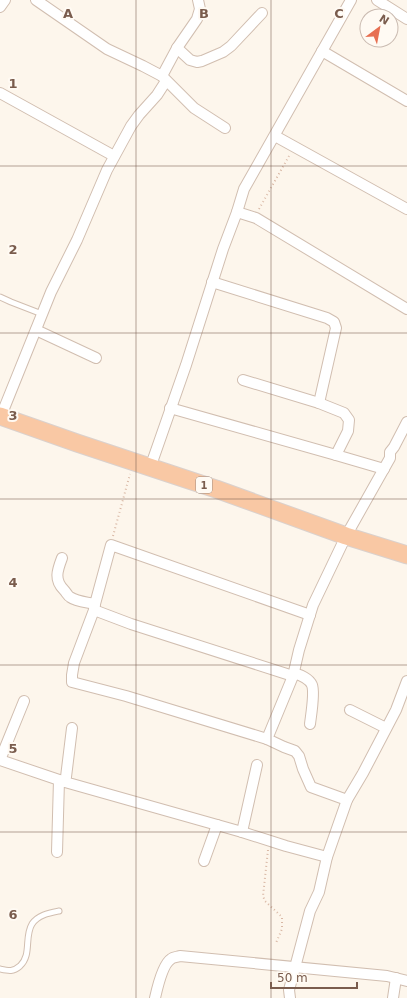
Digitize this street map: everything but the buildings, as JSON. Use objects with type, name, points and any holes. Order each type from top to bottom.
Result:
[{"type":"highway","name":"1","points":[[1,416],[346,536],[407,555]]},
{"type":"street","points":[[0,7],[5,0]]},
{"type":"street","points":[[36,0],[107,49],[143,66],[164,79],[194,108],[225,128]]},
{"type":"street","points":[[1,416],[51,292],[78,240],[107,170],[139,115],[157,95],[177,48],[199,14],[200,9],[198,0]]},
{"type":"street","points":[[150,468],[186,365],[212,282],[244,189],[351,0]]},
{"type":"street","points":[[377,0],[407,18]]},
{"type":"street","points":[[177,48],[190,60],[194,62],[202,61],[223,52],[232,46],[262,13]]},
{"type":"street","points":[[322,51],[407,101]]},
{"type":"street","points":[[0,93],[114,156]]},
{"type":"street","points":[[275,136],[407,209]]},
{"type":"street","points":[[237,212],[256,218],[407,309]]},
{"type":"street","points":[[212,282],[327,318],[334,322],[336,328],[319,403]]},
{"type":"street","points":[[36,330],[96,358]]},
{"type":"street","points":[[243,380],[319,403],[344,413],[349,420],[348,431],[336,455]]},
{"type":"street","points":[[170,408],[384,469]]},
{"type":"street","points":[[267,739],[293,674],[313,605],[346,536],[390,458],[390,452],[407,422]]},
{"type":"street","points":[[310,615],[111,545],[94,607],[74,663],[72,682],[126,696],[267,739],[294,751],[299,756],[311,787],[347,800]]},
{"type":"street","points":[[62,558],[57,574],[57,580],[60,586],[70,597],[131,624],[306,678],[312,684],[313,692],[310,724]]},
{"type":"street","points":[[290,998],[289,990],[310,911],[319,892],[327,857],[347,800],[396,710],[407,681]]},
{"type":"street","points":[[24,701],[0,760],[62,781],[327,857]]},
{"type":"street","points":[[350,710],[386,728]]},
{"type":"street","points":[[57,852],[62,781],[66,777],[72,728]]},
{"type":"street","points":[[242,832],[257,765]]},
{"type":"street","points":[[204,861],[217,825]]},
{"type":"street","points":[[155,998],[158,984],[167,963],[171,959],[180,956],[373,975],[407,981]]},
{"type":"street","points":[[393,998],[396,978]]},
{"type":"lane","points":[[0,297],[42,314]]},
{"type":"lane","points":[[0,969],[7,971],[15,970],[23,963],[32,925],[42,915],[59,911]]},
{"type":"path","points":[[256,218],[259,208],[294,147]]},
{"type":"path","points":[[111,545],[133,462]]},
{"type":"path","points":[[269,841],[263,896],[265,901],[282,917],[282,929],[276,943]]}]
